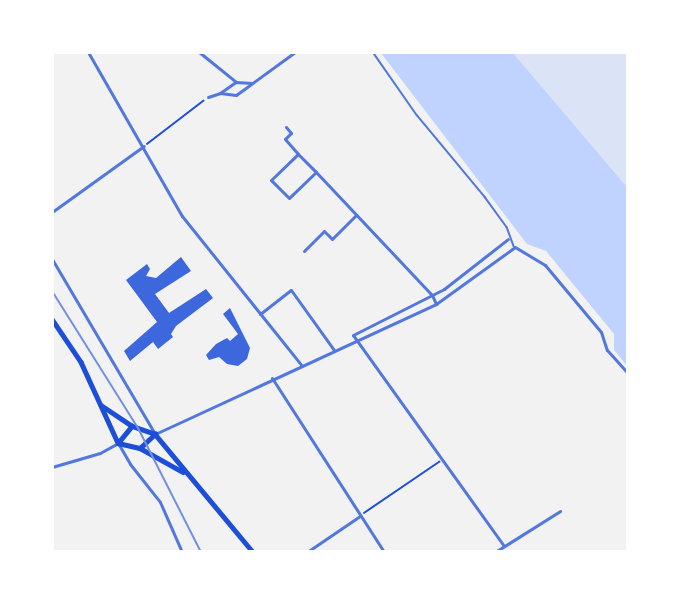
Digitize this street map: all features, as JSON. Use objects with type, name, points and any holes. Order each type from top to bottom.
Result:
[{"type":"main road","points":[[52,319],[81,362],[118,443]]},
{"type":"main road","points":[[101,405],[132,426],[155,434],[185,473],[253,552]]},
{"type":"main road","points":[[118,443],[132,426]]},
{"type":"main road","points":[[140,448],[155,434]]},
{"type":"main road","points":[[118,443],[140,448],[185,473]]},
{"type":"street","points":[[88,52],[144,146],[182,216],[302,366]]},
{"type":"street","points":[[199,52],[236,82],[252,83]]},
{"type":"street","points":[[220,93],[236,95],[295,52]]},
{"type":"street","points":[[208,97],[220,93],[236,82]]},
{"type":"street","points":[[285,127],[291,133],[285,139],[432,295],[436,304]]},
{"type":"street","points":[[52,212],[144,146]]},
{"type":"street","points":[[298,154],[271,180],[289,198],[316,172]]},
{"type":"street","points":[[304,251],[324,231],[332,239],[356,215]]},
{"type":"street","points":[[504,546],[352,335],[432,295],[508,239]]},
{"type":"street","points":[[52,259],[155,434],[436,304],[514,247],[545,265],[601,332],[607,350],[627,373]]},
{"type":"street","points":[[259,314],[291,290],[334,350]]},
{"type":"street","points":[[272,378],[384,552]]},
{"type":"street","points":[[52,467],[100,453],[118,443],[130,464],[160,502],[182,552]]},
{"type":"street","points":[[495,552],[560,511]]},
{"type":"street","points":[[307,552],[361,515]]},
{"type":"lane","points":[[373,52],[417,115],[507,227],[508,239],[514,247]]},
{"type":"path","points":[[144,146],[208,97]]},
{"type":"path","points":[[361,515],[443,460]]},
{"type":"shaded area","points":[[625,52],[627,56],[627,187],[513,53]]},
{"type":"water","points":[[381,53],[513,53],[627,187],[627,366],[614,350],[614,334],[546,251],[527,244]]},
{"type":"building","points":[[181,257],[191,271],[155,294],[169,313],[206,289],[213,298],[176,326],[171,334],[173,337],[158,349],[153,342],[130,361],[124,351],[157,322],[126,280],[147,264],[150,269],[146,276],[156,278]]},
{"type":"building","points":[[230,308],[250,348],[247,359],[238,366],[227,364],[219,357],[209,360],[206,355],[216,344],[227,338],[230,341],[238,334],[223,314]]},
{"type":"railway","points":[[52,291],[138,428],[201,552]]}]
